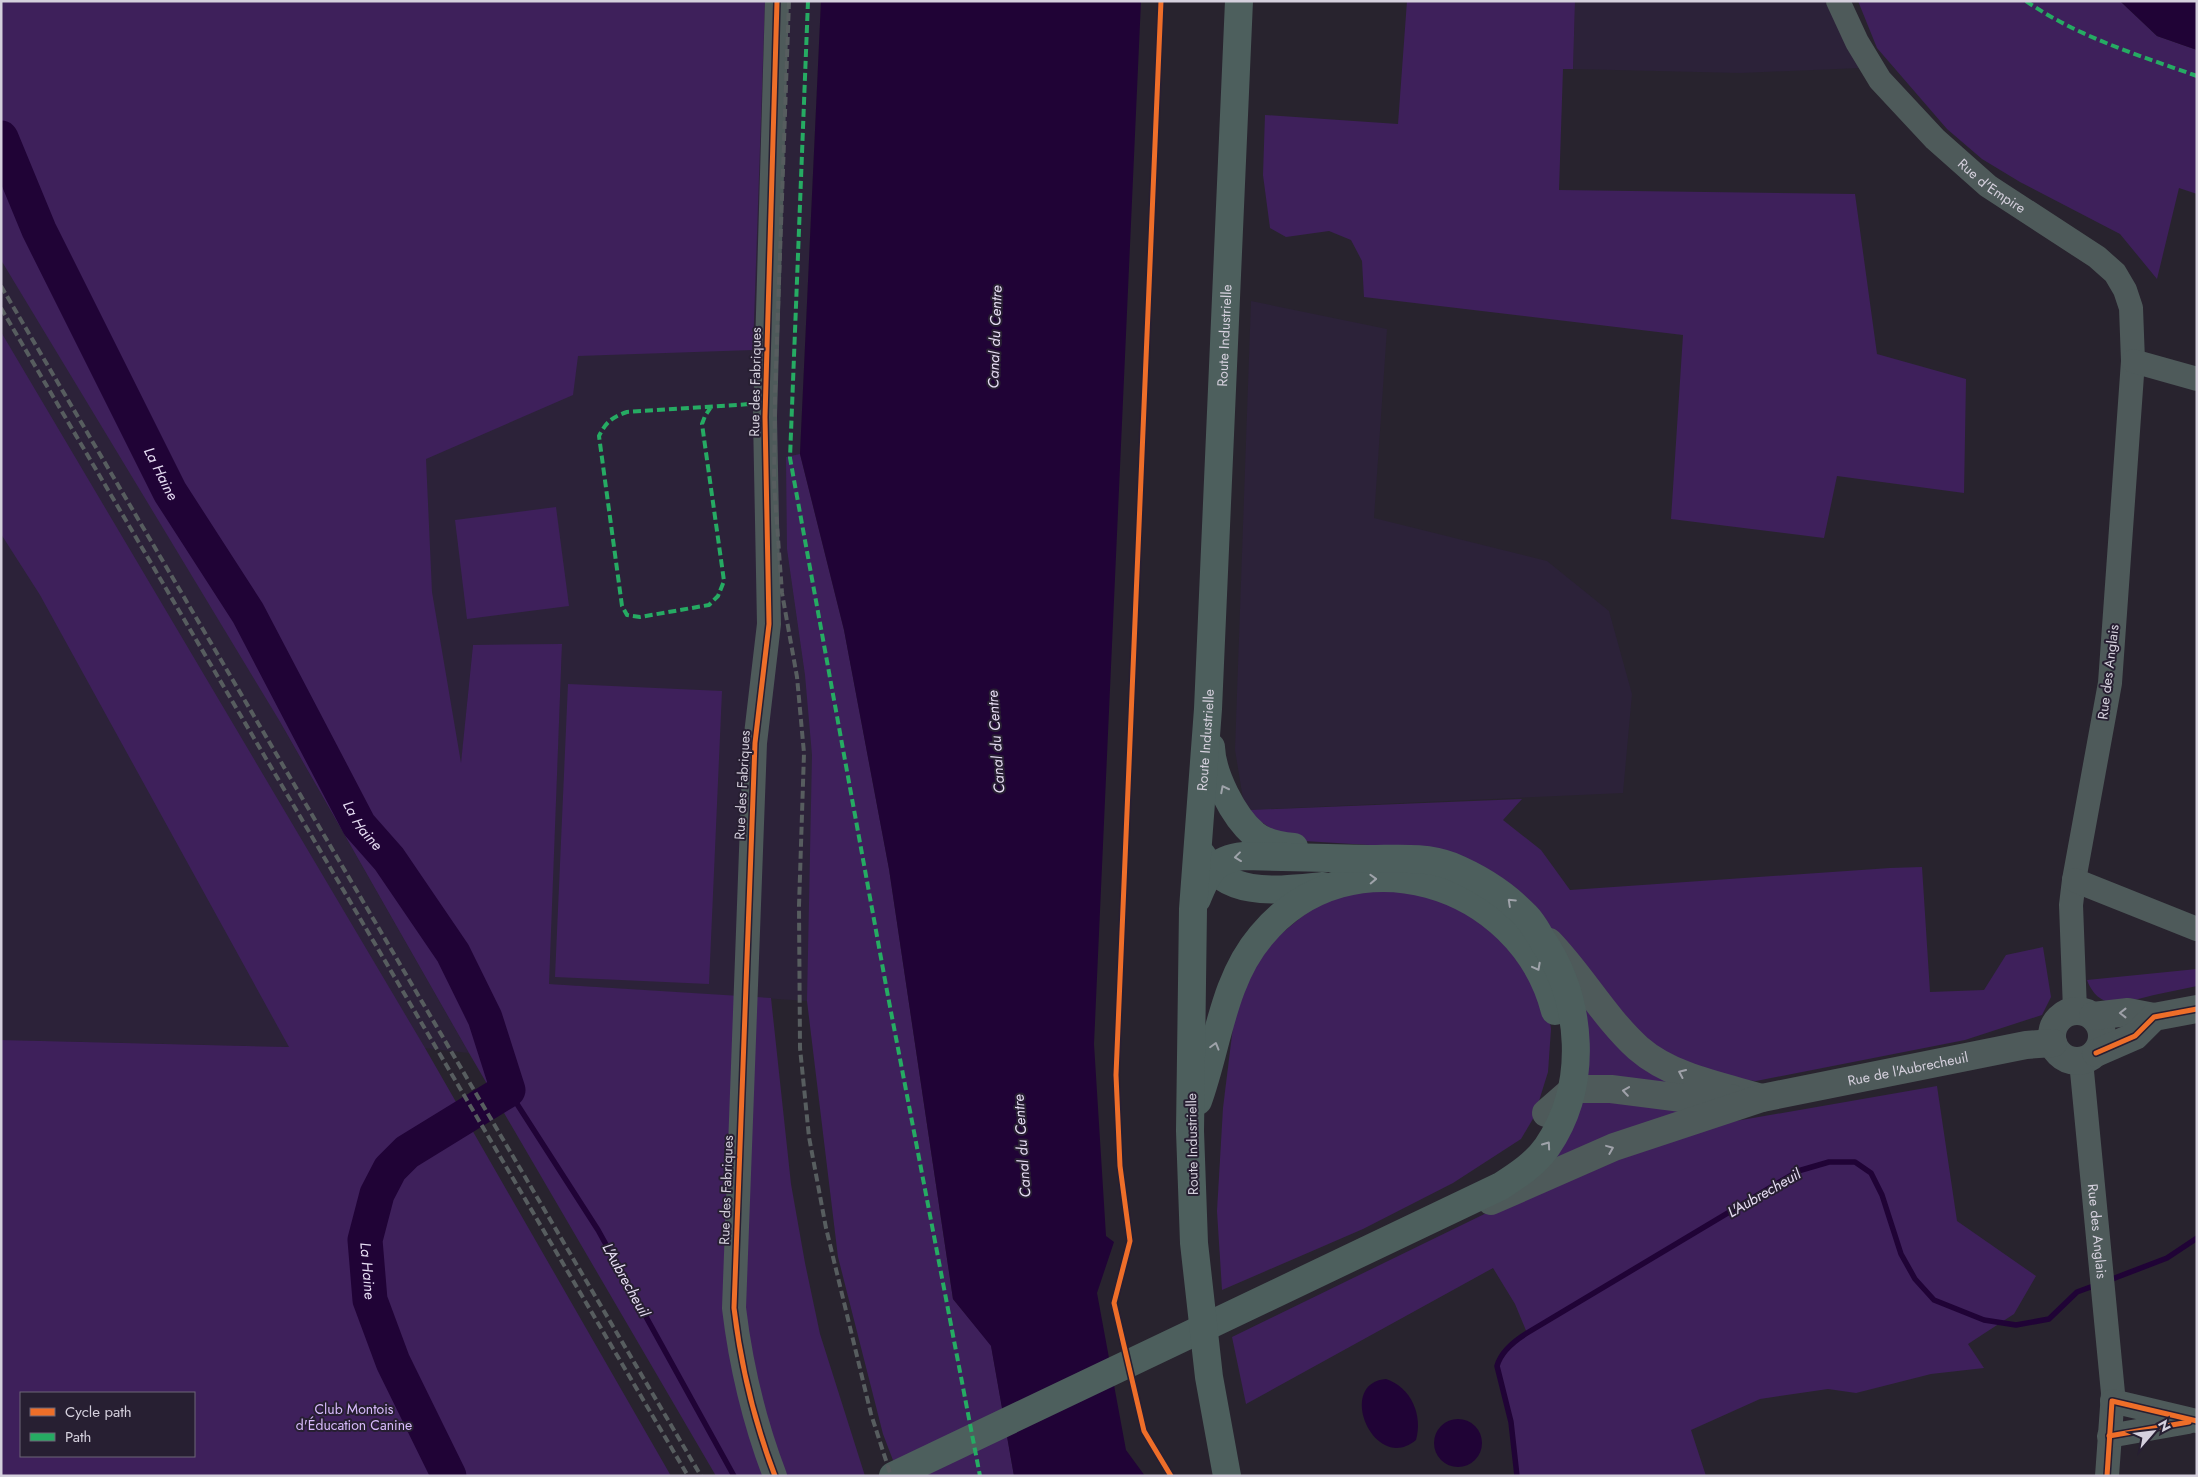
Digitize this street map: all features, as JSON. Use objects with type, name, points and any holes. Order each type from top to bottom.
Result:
[{"type":"main road","name":"Route Industrielle","points":[[1227,1476],[1209,1377],[1196,1262],[1190,1131],[1193,909],[1196,845],[1208,709],[1239,1]]},
{"type":"main road","points":[[893,1476],[1501,1186],[1534,1162],[1558,1130],[1566,1110],[1575,1064],[1576,1036],[1572,1006],[1566,982],[1554,958],[1528,917],[1502,894],[1474,876],[1449,865],[1420,860],[1289,847],[1268,843],[1254,834],[1238,815],[1212,762],[1208,709]]},
{"type":"main road","points":[[1196,845],[1212,870],[1222,878],[1244,887],[1264,890],[1338,884],[1370,879],[1393,879],[1418,882],[1450,890],[1472,900],[1515,934],[1532,958],[1545,983],[1558,1022],[1559,1052],[1546,1113],[1527,1144],[1507,1166],[1434,1218]]},
{"type":"main road","points":[[1193,909],[1207,876],[1219,862],[1244,856],[1420,860]]},
{"type":"main road","points":[[1190,1131],[1219,1033],[1227,998],[1250,950],[1272,924],[1289,910],[1338,884]]},
{"type":"street","name":"Rue des Fabriques","points":[[775,1476],[752,1412],[739,1356],[734,1308],[754,743],[769,624],[765,417],[777,1]]},
{"type":"street","name":"Rue d'Empire","points":[[1838,1],[1856,42],[1880,80],[1935,140],[1988,186],[2098,257],[2115,273],[2125,290],[2131,308],[2133,361]]},
{"type":"street","points":[[2133,361],[2197,379]]},
{"type":"street","name":"Rue des Anglais","points":[[2084,1013],[2071,905],[2110,683],[2133,361]]},
{"type":"street","points":[[2074,880],[2197,929]]},
{"type":"street","points":[[1535,928],[1563,957],[1619,1028],[1640,1049],[1685,1075],[1762,1098]]},
{"type":"street","points":[[2154,1018],[2134,1036],[2089,1057],[2074,1061],[2060,1055],[2052,1043],[2052,1034],[2059,1018],[2084,1013],[2128,1012],[2154,1018],[2197,1009]]},
{"type":"street","points":[[2084,1013],[2098,1022],[2103,1037],[2089,1057]]},
{"type":"street","name":"Rue de l'Aubrecheuil","points":[[1762,1098],[2026,1045],[2052,1043]]},
{"type":"street","name":"Rue des Anglais","points":[[2089,1057],[2102,1282],[2112,1375],[2107,1476]]},
{"type":"street","points":[[1546,1113],[1570,1092],[1580,1089],[1611,1089],[1682,1098],[1762,1098]]},
{"type":"street","points":[[1388,1241],[1429,1233],[1488,1203],[1614,1147],[1762,1098]]},
{"type":"street","points":[[2112,1402],[2196,1421]]},
{"type":"street","points":[[2109,1436],[2196,1421]]},
{"type":"shaded area","points":[[1,1],[821,1],[800,454],[844,630],[889,869],[910,1011],[807,1001],[548,984],[562,645],[473,645],[461,766],[280,722],[469,1053],[424,1048],[289,1047],[1,1040]]},
{"type":"shaded area","points":[[1575,1],[1825,1],[1861,68],[1740,73],[1573,69]]},
{"type":"shaded area","points":[[1251,301],[1387,329],[1374,518],[1547,561],[1609,611],[1632,694],[1623,793],[1250,810],[1243,799],[1235,750]]},
{"type":"green space","points":[[1,1],[765,1],[753,350],[578,356],[573,395],[426,459],[432,592],[461,763],[473,645],[562,644],[549,984],[771,998],[791,1184],[805,1263],[820,1334],[865,1476],[716,1476],[469,1053],[279,720],[1,260]]},
{"type":"green space","points":[[1407,1],[1575,1],[1573,69],[1563,69],[1559,190],[1855,194],[1877,354],[1966,379],[1964,493],[1837,476],[1824,538],[1671,519],[1683,335],[1364,297],[1362,261],[1351,240],[1329,231],[1286,237],[1270,228],[1263,175],[1265,115],[1398,124]]},
{"type":"green space","points":[[1858,1],[2120,1],[2157,36],[2197,50],[2197,194],[2179,188],[2157,279],[2120,234],[2020,182],[1982,159],[1947,129],[1877,48]]},
{"type":"green space","name":"Club Montois d'Éducation Canine","points":[[1,332],[425,1048],[671,1476],[1,1476],[1,1040],[289,1047],[40,595],[1,534]]},
{"type":"green space","points":[[800,454],[844,630],[889,869],[953,1299],[991,1345],[1014,1476],[899,1476],[883,1434],[838,1257],[807,1001],[812,755],[805,675],[787,549],[786,457]]},
{"type":"green space","points":[[556,507],[569,606],[467,619],[455,520]]},
{"type":"green space","points":[[568,684],[722,691],[709,984],[555,977]]},
{"type":"green space","points":[[1522,799],[1503,820],[1541,850],[1570,890],[1922,867],[1930,992],[1984,990],[2006,955],[2043,947],[2051,997],[2042,1015],[1965,1040],[1756,1081],[1722,1078],[1667,1058],[1418,848],[1288,840],[1257,819],[1250,810]]},
{"type":"green space","points":[[1405,886],[1492,923],[1547,1002],[1551,1029],[1548,1072],[1534,1117],[1521,1139],[1453,1183],[1363,1229],[1222,1290],[1217,1211],[1223,1108],[1238,986],[1253,957],[1334,890]]},
{"type":"green space","points":[[2197,969],[2197,986],[2124,1002],[2107,1001],[2099,998],[2087,980]]},
{"type":"green space","points":[[1581,990],[1699,1087],[1583,1080]]},
{"type":"green space","points":[[1937,1086],[1957,1221],[2036,1276],[2014,1314],[1968,1344],[1984,1368],[1931,1374],[1856,1393],[1828,1389],[1760,1399],[1691,1430],[1706,1476],[1517,1476],[1511,1422],[1497,1366],[1509,1347],[1527,1333],[1515,1304],[1493,1268],[1246,1404],[1232,1337],[1585,1165],[1690,1129]]},
{"type":"green space","points":[[1581,1102],[1701,1105],[1565,1158],[1547,1159]]},
{"type":"water","name":"Canal du Centre","points":[[821,1],[1141,1],[1094,1044],[1106,1236],[1114,1242],[1097,1293],[1126,1450],[1145,1476],[1014,1476],[991,1346],[953,1299],[889,869],[844,630],[800,454]]},
{"type":"water","points":[[2120,1],[2197,1],[2197,50],[2157,36]]},
{"type":"water","points":[[1386,1379],[1402,1388],[1408,1395],[1413,1403],[1418,1421],[1416,1440],[1401,1448],[1386,1446],[1375,1437],[1366,1424],[1362,1409],[1363,1395],[1371,1384]]},
{"type":"water","points":[[1458,1419],[1467,1421],[1475,1426],[1480,1434],[1482,1443],[1480,1452],[1475,1460],[1467,1465],[1458,1467],[1449,1465],[1441,1460],[1436,1452],[1434,1443],[1436,1434],[1441,1426],[1449,1421]]},
{"type":"waterway","name":"La Haine","points":[[1,138],[39,230],[170,492],[248,613],[359,825],[389,859],[453,953],[485,1018],[508,1090],[407,1152],[390,1169],[377,1194],[365,1240],[370,1300],[393,1362],[449,1476]]},
{"type":"waterway","name":"L'Aubrecheuil","points":[[508,1090],[598,1230],[734,1476]]},
{"type":"waterway","name":"L'Aubrecheuil","points":[[1517,1476],[1511,1422],[1497,1366],[1509,1347],[1517,1339],[1798,1171],[1829,1162],[1855,1162],[1871,1173],[1882,1195],[1901,1254],[1915,1279],[1934,1300],[1984,1320],[2016,1325],[2049,1319],[2077,1292],[2096,1285]]},
{"type":"waterway","name":"L'Aubrecheuil","points":[[2107,1281],[2167,1258],[2197,1238]]},
{"type":"railway","points":[[789,1],[775,394],[774,483],[782,593],[797,677],[804,753],[799,906],[800,1048],[809,1137],[826,1228],[871,1414],[891,1476]]},
{"type":"railway","points":[[1,286],[701,1476]]},
{"type":"railway","points":[[1,308],[688,1476]]},
{"type":"marked path","points":[[808,1],[790,458],[887,991],[980,1476]]},
{"type":"marked path","points":[[2026,1],[2046,14],[2087,35],[2197,76]]},
{"type":"marked path","points":[[711,407],[702,424],[724,581],[718,596],[709,605],[640,617],[627,615],[622,606],[599,436],[604,427],[613,418],[627,412],[766,403]]},
{"type":"cycle path","points":[[775,1476],[749,1394],[734,1308],[755,743],[769,624],[765,417],[777,1]]},
{"type":"cycle path","points":[[1161,1],[1116,1075],[1120,1166],[1130,1241],[1114,1303],[1144,1431],[1171,1476]]},
{"type":"cycle path","points":[[2096,1053],[2135,1036],[2154,1017],[2197,1009]]},
{"type":"cycle path","points":[[2107,1476],[2112,1401],[2197,1421]]},
{"type":"cycle path","points":[[2109,1436],[2189,1422]]}]
